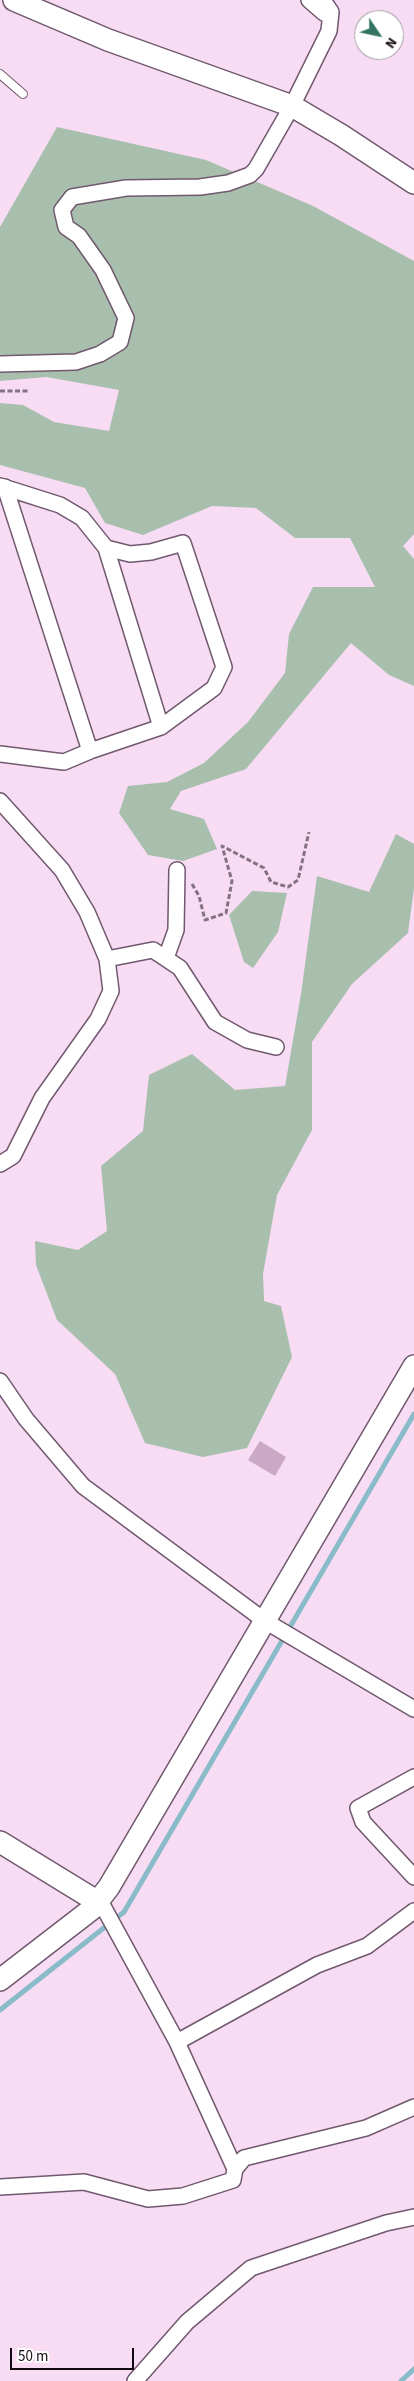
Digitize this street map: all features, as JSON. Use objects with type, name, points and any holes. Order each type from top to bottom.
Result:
[{"type":"street","points":[[14,0],[108,40],[292,106],[341,135],[414,184]]},
{"type":"street","points":[[308,0],[324,13],[327,6]]},
{"type":"street","points":[[0,364],[76,362],[100,354],[120,342],[126,318],[103,270],[79,236],[66,226],[62,210],[72,197],[126,188],[200,187],[228,183],[250,175],[256,169],[292,106],[329,31],[327,6]]},
{"type":"street","points":[[3,487],[60,505],[82,518],[106,548],[161,727]]},
{"type":"street","points":[[3,487],[90,751]]},
{"type":"street","points":[[1,751],[64,762],[90,751],[161,727],[214,688],[224,667],[183,543],[151,552],[130,554],[106,548]]},
{"type":"street","points":[[0,801],[62,870],[87,912],[107,959],[111,990],[98,1019],[42,1098],[13,1156],[0,1164]]},
{"type":"street","points":[[166,958],[176,930],[177,870]]},
{"type":"street","points":[[107,959],[153,950],[180,968],[215,1022],[247,1040],[276,1047]]},
{"type":"street","points":[[0,1980],[92,1908],[101,1905],[109,1887],[414,1366]]},
{"type":"street","points":[[0,1381],[26,1420],[84,1486],[265,1622],[414,1709]]},
{"type":"street","points":[[414,1778],[358,1808],[363,1822],[414,1877]]},
{"type":"street","points":[[0,1842],[101,1905],[123,1941],[177,2042],[235,2169]]},
{"type":"street","points":[[177,2042],[317,1965],[366,1946],[414,1911]]},
{"type":"street","points":[[0,2187],[84,2182],[148,2199],[183,2196],[233,2180],[235,2169],[244,2158],[366,2128],[414,2107]]},
{"type":"street","points":[[135,2381],[187,2322],[252,2268],[386,2223],[414,2217]]},
{"type":"lane","points":[[0,74],[23,94]]},
{"type":"path","points":[[0,391],[30,391]]},
{"type":"path","points":[[177,870],[183,867],[199,896],[205,920],[226,913],[232,881],[222,852],[222,846],[264,868],[270,882],[288,887],[298,880],[310,832]]},
{"type":"green space","points":[[57,127],[206,160],[313,206],[414,261],[414,534],[403,546],[414,559],[414,686],[389,675],[351,643],[246,769],[181,791],[170,809],[204,819],[217,849],[183,861],[148,855],[119,813],[128,786],[167,782],[204,763],[248,722],[285,673],[289,634],[313,587],[375,587],[350,538],[295,538],[256,508],[212,506],[143,535],[105,523],[85,488],[0,465],[0,403],[23,405],[54,422],[109,431],[119,390],[46,377],[0,381],[0,227]]},
{"type":"green space","points":[[396,834],[414,844],[414,888],[408,933],[352,984],[312,1042],[312,1130],[277,1195],[263,1274],[264,1301],[281,1306],[292,1357],[247,1448],[203,1457],[145,1443],[115,1374],[57,1320],[36,1265],[35,1241],[78,1250],[107,1231],[101,1166],[143,1131],[149,1075],[192,1054],[235,1090],[285,1086],[301,994],[317,876],[369,892]]},
{"type":"green space","points":[[252,891],[287,893],[278,932],[253,968],[244,962],[229,915]]},
{"type":"building","points":[[260,1441],[286,1457],[275,1476],[248,1460]]},
{"type":"waterway","points":[[0,2010],[124,1912],[414,1414]]},
{"type":"waterway","points":[[401,2381],[414,2369]]}]
